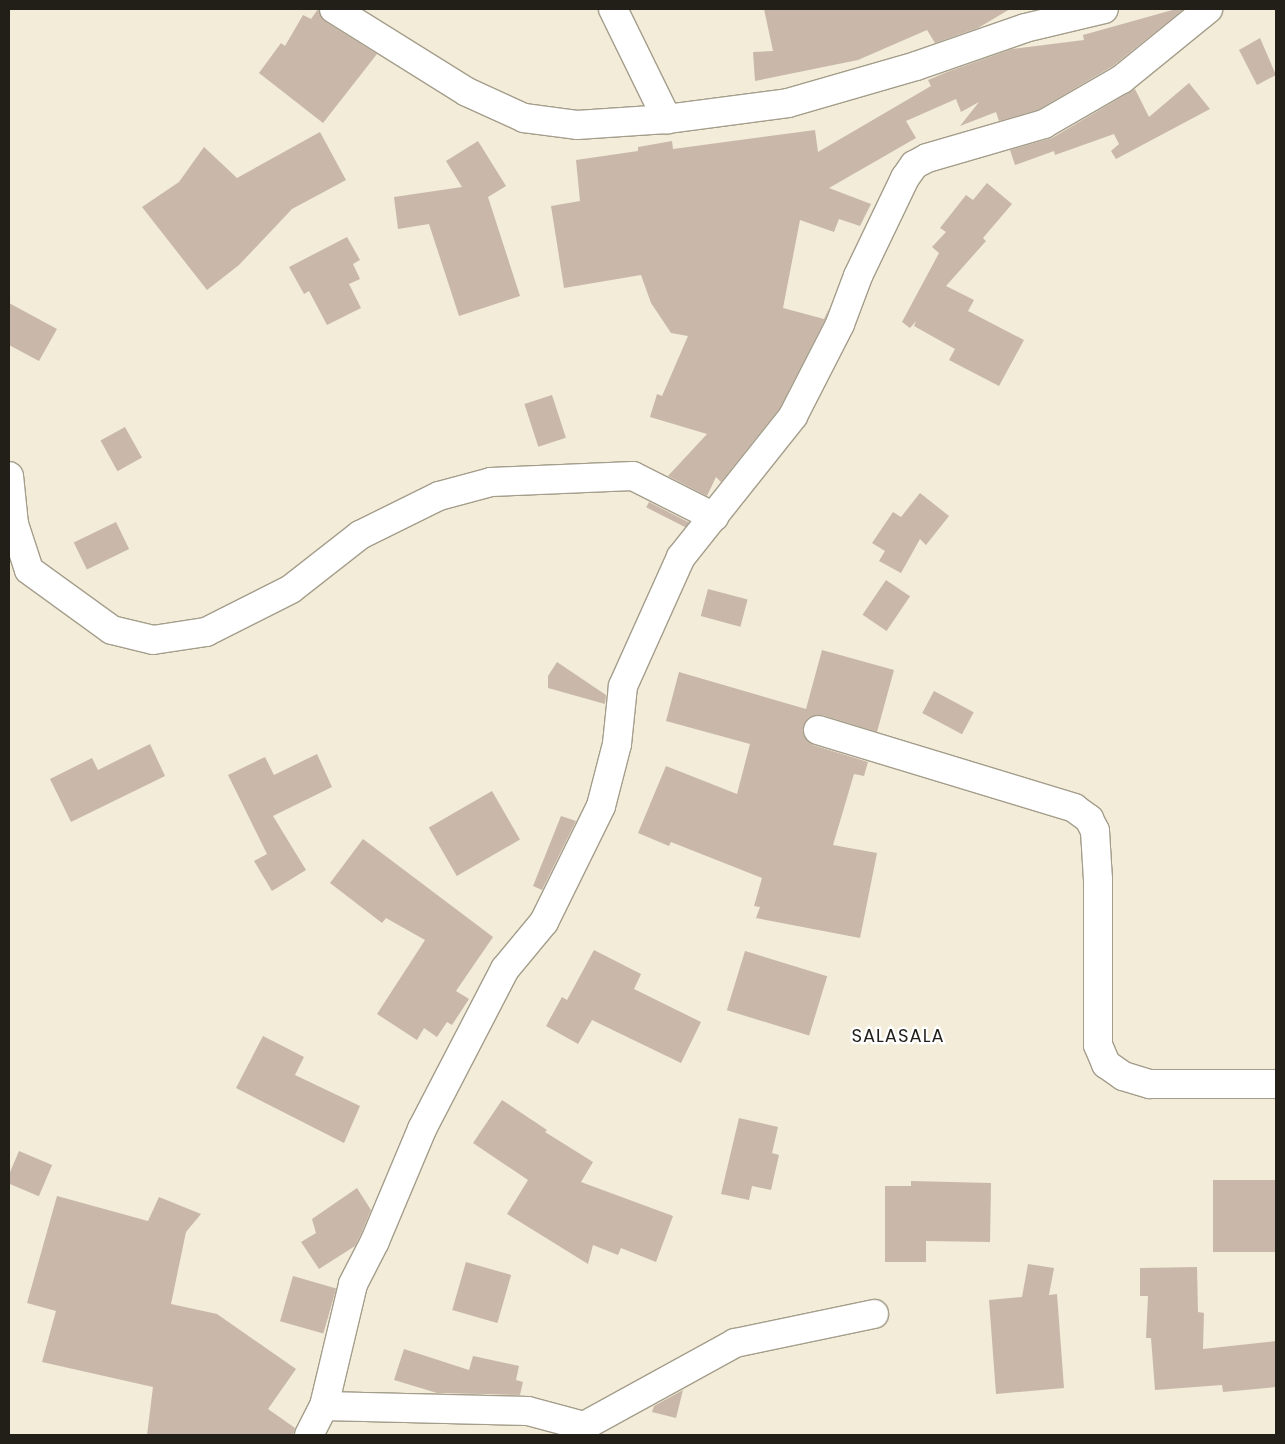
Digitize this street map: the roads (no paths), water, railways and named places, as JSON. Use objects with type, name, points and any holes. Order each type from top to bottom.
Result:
[{"type":"street","points":[[612,9],[668,119]]},
{"type":"street","points":[[338,10],[467,92],[524,118],[577,125],[668,119],[788,103],[916,66],[1025,28],[1104,9]]},
{"type":"street","points":[[309,1435],[324,1406],[353,1284],[445,1082],[505,969],[544,922],[598,814],[617,744],[624,686],[681,557],[793,416],[840,324],[876,237],[914,166],[927,158],[1044,124],[1122,79],[1208,9]]},
{"type":"street","points":[[9,476],[14,524],[29,570],[112,630],[154,640],[206,632],[290,589],[360,535],[440,496],[491,482],[633,476],[714,517]]},
{"type":"street","points":[[818,730],[1074,808],[1089,819],[1095,831],[1098,880],[1098,1045],[1106,1064],[1123,1076],[1150,1084],[1276,1084]]},
{"type":"street","points":[[324,1406],[528,1411],[584,1426],[735,1343],[874,1314]]},
{"type":"district","name":"SALASALA","points":[[898,1036]]}]
